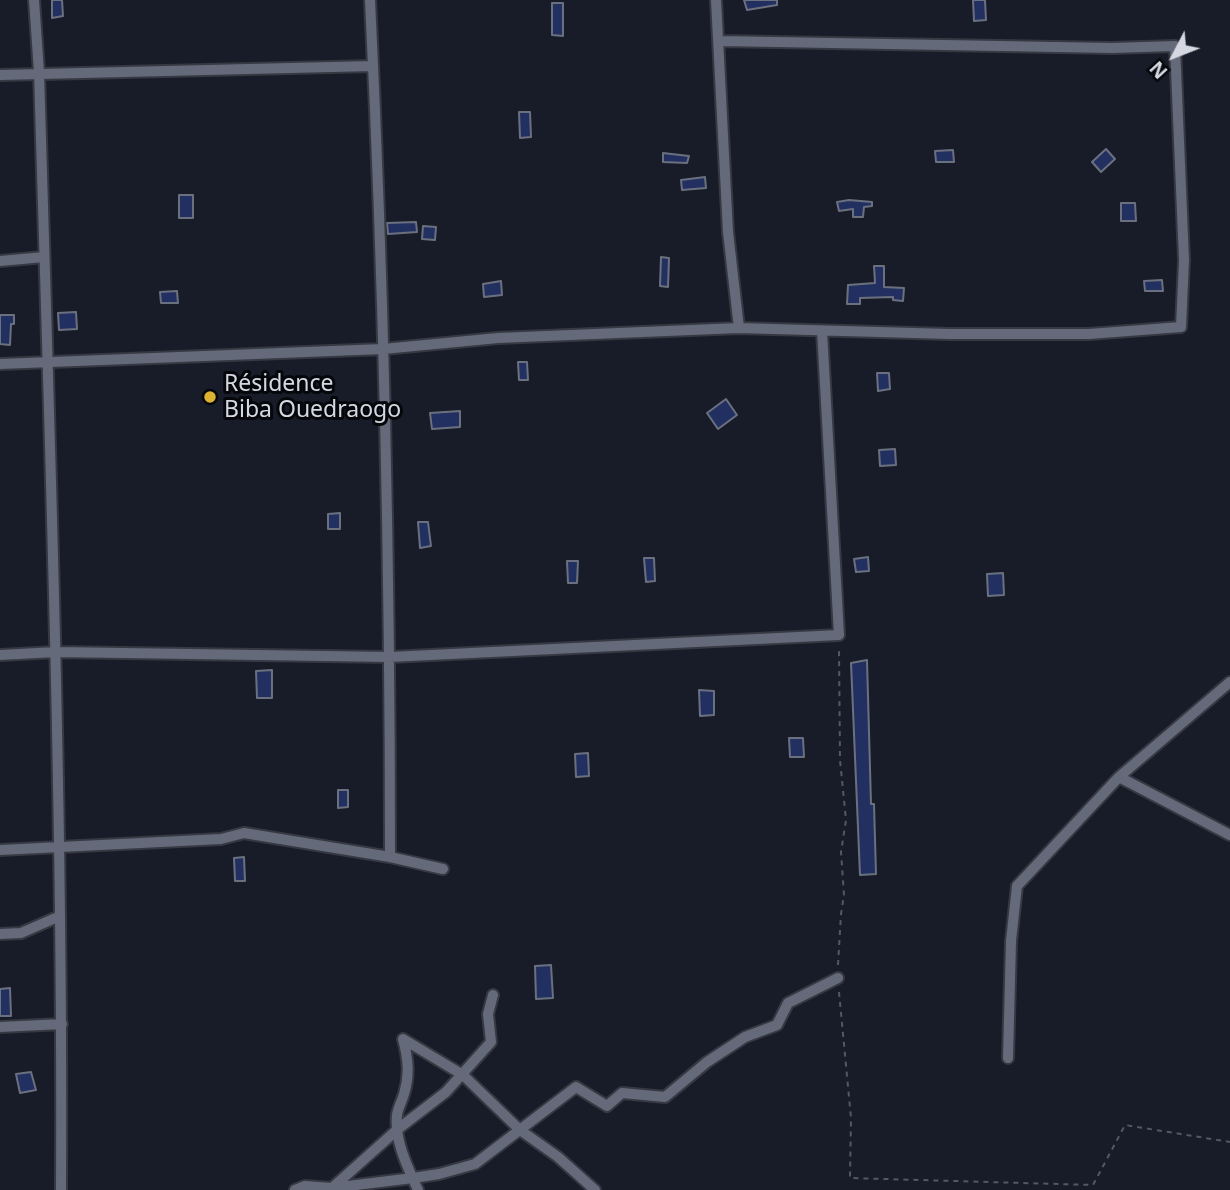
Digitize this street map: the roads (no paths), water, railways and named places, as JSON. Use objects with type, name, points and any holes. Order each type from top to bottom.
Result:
[{"type":"street","points":[[34,0],[39,72],[56,652],[62,1024],[61,1190]]},
{"type":"street","points":[[370,0],[383,349],[390,657],[390,857]]},
{"type":"street","points":[[716,0],[728,232],[739,328]]},
{"type":"street","points":[[0,364],[383,349],[498,338],[739,328],[949,334],[1089,334],[1181,327],[1184,260],[1175,46],[1112,48],[719,41]]},
{"type":"street","points":[[0,75],[373,66]]},
{"type":"street","points":[[0,261],[44,257]]},
{"type":"street","points":[[0,655],[56,652],[390,657],[839,635],[821,331]]},
{"type":"street","points":[[1008,1058],[1011,942],[1017,886],[1119,777],[1230,682]]},
{"type":"street","points":[[1119,777],[1230,835]]},
{"type":"street","points":[[0,850],[222,839],[244,833],[390,857],[443,869]]},
{"type":"street","points":[[0,934],[21,933],[60,916]]},
{"type":"street","points":[[295,1190],[305,1186],[331,1189],[413,1178],[475,1164],[576,1087],[607,1106],[622,1093],[665,1097],[707,1062],[745,1037],[777,1025],[788,1003],[838,978]]},
{"type":"street","points":[[331,1189],[398,1129],[446,1092],[491,1042],[488,1014],[492,995]]},
{"type":"street","points":[[0,1027],[62,1024]]},
{"type":"street","points":[[418,1190],[398,1129],[397,1114],[408,1074],[402,1039],[463,1075],[520,1130],[558,1157],[595,1190]]},
{"type":"place","name":"Résidence Biba Ouedraogo","points":[[210,397]]}]
